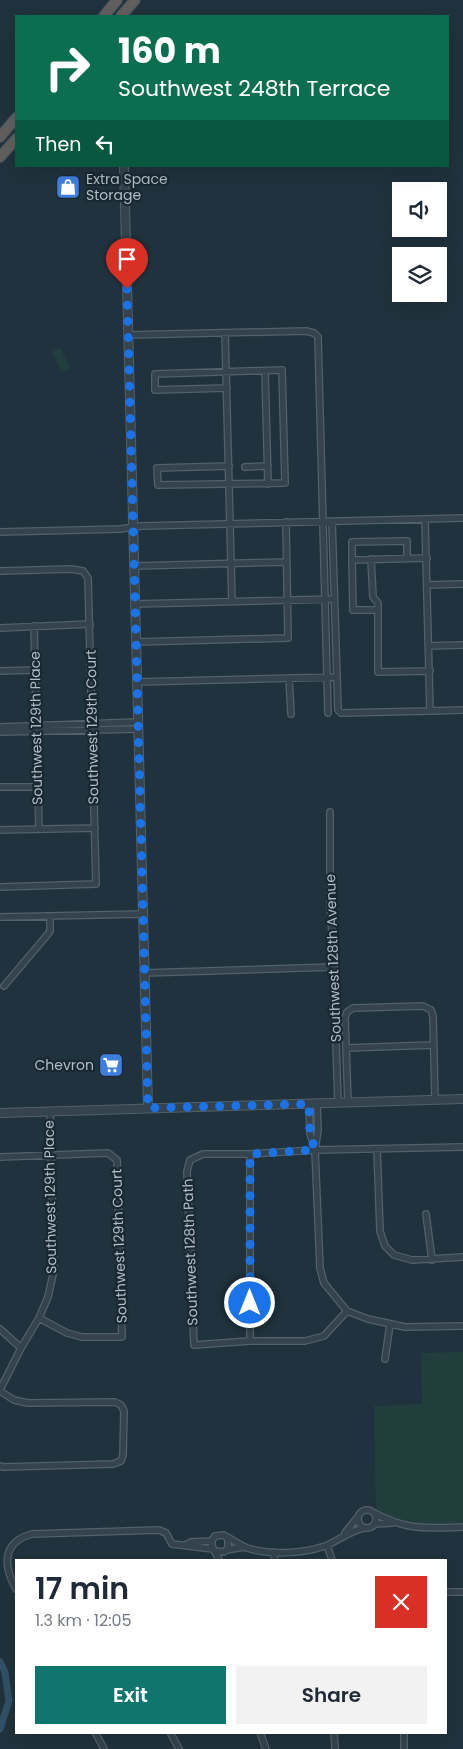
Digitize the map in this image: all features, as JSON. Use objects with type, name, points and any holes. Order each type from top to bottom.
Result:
[{"type":"highway","points":[[122,15],[135,0]]},
{"type":"highway","points":[[105,15],[115,3]]},
{"type":"highway","points":[[0,137],[15,119]]},
{"type":"highway","points":[[0,158],[15,140]]},
{"type":"street","points":[[124,167],[148,1108]]},
{"type":"street","points":[[128,335],[306,331],[314,333],[318,337],[328,713]]},
{"type":"street","points":[[225,333],[232,602]]},
{"type":"street","points":[[227,388],[155,390],[155,374],[282,370],[285,483],[158,485],[157,468],[228,466]]},
{"type":"street","points":[[265,371],[268,484]]},
{"type":"street","points":[[245,467],[268,466]]},
{"type":"street","points":[[0,532],[463,518]]},
{"type":"street","points":[[426,520],[430,711]]},
{"type":"street","points":[[332,521],[338,710],[341,713],[463,710]]},
{"type":"street","points":[[136,642],[288,638],[286,522]]},
{"type":"street","points":[[378,610],[353,610],[352,542],[407,540],[407,559]]},
{"type":"street","points":[[352,560],[426,558]]},
{"type":"street","points":[[371,559],[373,597],[378,603],[378,672],[430,671]]},
{"type":"street","points":[[134,566],[287,562]]},
{"type":"street","name":"Southwest 129th Court","points":[[0,571],[72,569],[83,571],[88,582],[96,884],[0,887]]},
{"type":"street","points":[[427,585],[463,584]]},
{"type":"street","points":[[135,604],[334,599]]},
{"type":"street","points":[[0,628],[90,624]]},
{"type":"street","name":"Southwest 129th Place","points":[[34,626],[39,829]]},
{"type":"street","points":[[429,646],[463,645]]},
{"type":"street","points":[[0,671],[35,670]]},
{"type":"street","points":[[137,682],[336,677]]},
{"type":"street","points":[[290,678],[291,714]]},
{"type":"street","points":[[0,727],[138,726]]},
{"type":"street","points":[[0,732],[36,728]]},
{"type":"street","points":[[0,787],[38,787]]},
{"type":"street","name":"Southwest 128th Avenue","points":[[330,812],[330,906],[334,967],[338,1103]]},
{"type":"street","points":[[0,830],[95,828]]},
{"type":"street","points":[[0,917],[143,914]]},
{"type":"street","points":[[4,986],[50,931],[50,916]]},
{"type":"street","points":[[144,973],[334,967]]},
{"type":"street","points":[[348,1103],[345,1018],[348,1011],[353,1008],[423,1006],[429,1008],[433,1015],[435,1100]]},
{"type":"street","points":[[346,1048],[434,1045]]},
{"type":"street","points":[[0,1113],[463,1099]]},
{"type":"street","points":[[313,1104],[318,1130],[315,1150],[320,1268],[324,1282],[347,1311],[368,1319],[405,1327],[463,1326]]},
{"type":"street","name":"Southwest 129th Place","points":[[0,1391],[21,1348],[39,1318],[48,1297],[54,1270],[50,1111]]},
{"type":"street","points":[[347,1311],[324,1336],[305,1341],[250,1340],[250,1154],[315,1150],[463,1147]]},
{"type":"street","points":[[377,1149],[380,1231],[385,1246],[394,1255],[412,1260],[463,1258]]},
{"type":"street","name":"Southwest 129th Court","points":[[39,1318],[67,1333],[82,1338],[122,1337],[117,1160],[108,1153],[51,1155]]},
{"type":"street","name":"Southwest 128th Path","points":[[250,1154],[203,1154],[190,1160],[187,1171],[194,1345],[250,1340]]},
{"type":"street","points":[[0,1157],[51,1155]]},
{"type":"street","points":[[426,1214],[432,1260]]},
{"type":"street","points":[[385,1359],[390,1324]]},
{"type":"street","points":[[0,1329],[21,1348]]},
{"type":"street","points":[[0,1391],[14,1400],[28,1403],[115,1402],[121,1405],[124,1411],[123,1455],[121,1461],[103,1464],[0,1466]]},
{"type":"street","points":[[344,1535],[364,1510],[370,1510],[392,1522],[417,1528],[463,1527]]},
{"type":"street","points":[[374,1513],[376,1518],[375,1524]]},
{"type":"street","points":[[357,1518],[359,1524],[364,1528]]},
{"type":"street","points":[[185,1545],[192,1542],[211,1541],[218,1534],[244,1547],[273,1552],[303,1551],[327,1545],[344,1535],[364,1528],[370,1528],[375,1524],[392,1522]]},
{"type":"street","points":[[15,1588],[10,1580],[7,1569],[8,1553],[17,1541],[32,1534],[159,1530],[166,1533],[172,1544],[225,1551],[244,1547]]},
{"type":"street","points":[[221,1559],[229,1542],[226,1537]]},
{"type":"street","points":[[211,1541],[219,1559]]},
{"type":"street","points":[[327,1545],[332,1559]]},
{"type":"street","points":[[273,1552],[275,1559]]},
{"type":"street","points":[[447,1592],[463,1592]]},
{"type":"street","points":[[96,1734],[104,1749]]},
{"type":"street","points":[[171,1734],[179,1749]]},
{"type":"street","points":[[261,1734],[266,1749]]},
{"type":"street","points":[[334,1734],[335,1749]]},
{"type":"street","points":[[404,1734],[404,1749]]},
{"type":"green space","points":[[60,348],[71,368],[62,372],[51,352]]},
{"type":"green space","points":[[463,1352],[463,1523],[406,1523],[385,1516],[376,1510],[374,1406],[422,1404],[421,1353]]},
{"type":"waterway","points":[[0,1662],[5,1672],[9,1701],[0,1729]]},
{"type":"place","name":"Extra Space Storage","points":[[68,187]]},
{"type":"place","name":"Chevron","points":[[111,1065]]},
{"type":"route","points":[[127,289],[148,1108],[309,1104],[310,1134],[315,1150],[250,1154],[250,1303]]}]
